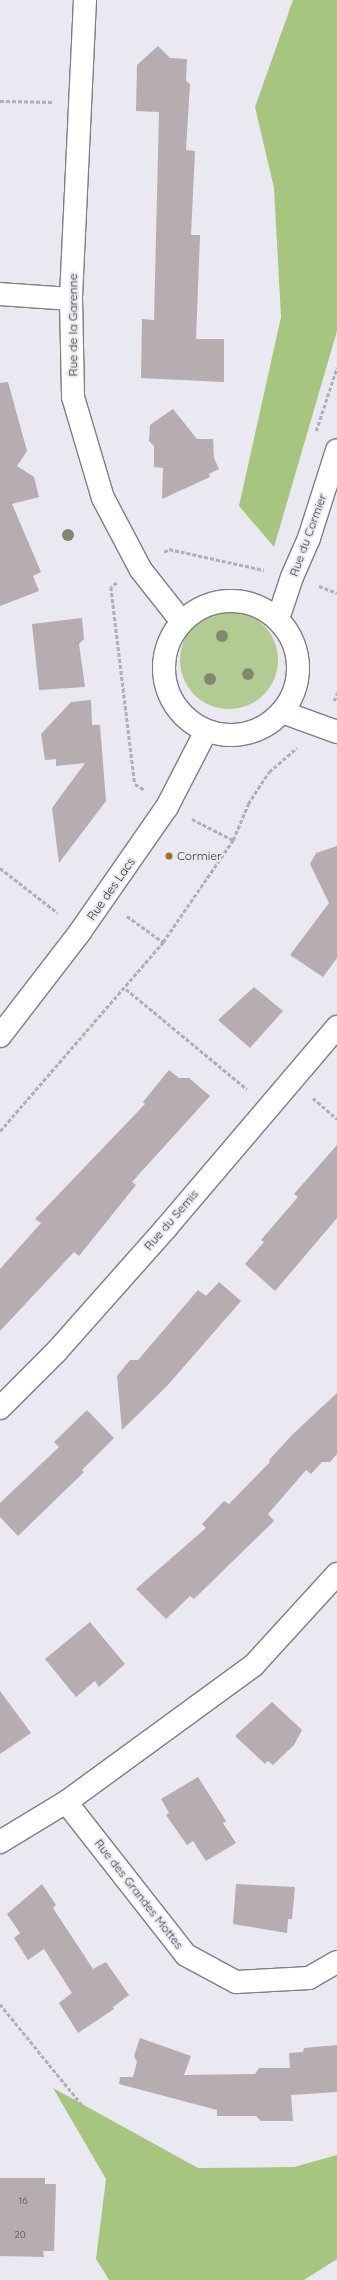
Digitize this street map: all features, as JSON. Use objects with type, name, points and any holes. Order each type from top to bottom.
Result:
[{"type":"street","name":"Rue de la Garenne","points":[[85,0],[79,101],[72,299],[73,397],[103,498],[141,570],[182,622]]},
{"type":"street","points":[[0,294],[72,299]]},
{"type":"street","name":"Rue du Cormier","points":[[278,619],[292,577],[309,538],[337,450]]},
{"type":"street","points":[[240,601],[261,608],[278,619],[289,633],[296,648],[299,665],[297,682],[292,698],[282,712],[270,723],[238,735],[222,735],[206,730],[190,721],[177,708],[168,691],[164,673],[167,649],[172,637],[182,622],[199,609],[219,602],[240,601]]},
{"type":"street","points":[[282,712],[330,729]]},
{"type":"street","name":"Rue des Lacs","points":[[0,1036],[80,932],[167,807],[206,730]]},
{"type":"street","name":"Rue du Semis","points":[[0,1408],[87,1316],[337,1028]]},
{"type":"street","points":[[0,1842],[66,1802],[254,1665],[337,1574]]},
{"type":"street","name":"Rue des Grandes Mottes","points":[[66,1802],[186,1955],[236,1982],[309,1978],[337,1962]]},
{"type":"path","points":[[0,100],[25,103],[79,101]]},
{"type":"path","points":[[233,840],[167,807],[135,784],[111,587],[141,570],[169,549],[292,577]]},
{"type":"path","points":[[0,1131],[126,989],[163,942],[233,840],[248,804],[269,772],[330,729]]},
{"type":"path","points":[[0,868],[80,932]]},
{"type":"path","points":[[104,899],[163,942]]},
{"type":"path","points":[[126,989],[268,1106]]},
{"type":"path","points":[[0,2004],[82,2105]]},
{"type":"green space","points":[[293,0],[337,0],[337,331],[274,547],[239,506],[281,317],[274,188],[255,107]]},
{"type":"green space","points":[[229,611],[248,615],[264,625],[274,641],[278,660],[274,679],[264,695],[248,705],[229,709],[210,705],[194,695],[184,679],[180,660],[184,641],[194,625],[210,615]]},
{"type":"green space","points":[[53,2088],[198,2168],[294,2167],[337,2155],[337,2259],[304,2280],[109,2280],[96,2259],[106,2179]]},
{"type":"building","points":[[158,46],[170,58],[187,59],[186,81],[190,84],[186,150],[195,151],[191,235],[200,235],[196,339],[224,339],[224,382],[141,378],[142,319],[154,320],[159,112],[136,111],[137,65]]},
{"type":"building","points":[[8,382],[27,451],[17,466],[34,477],[39,497],[12,504],[41,572],[33,576],[39,591],[0,606],[0,383]]},
{"type":"building","points":[[173,409],[197,439],[213,439],[214,458],[219,469],[209,474],[210,477],[162,499],[163,468],[154,467],[154,446],[149,441],[150,425]]},
{"type":"building","points":[[82,618],[84,639],[79,644],[85,687],[39,690],[32,624]]},
{"type":"building","points":[[91,700],[92,725],[100,725],[106,801],[59,863],[52,808],[85,763],[56,766],[56,759],[45,760],[41,734],[71,702]]},
{"type":"building","points":[[337,846],[337,958],[323,977],[290,955],[329,903],[310,864],[316,853]]},
{"type":"building","points":[[254,987],[283,1011],[250,1048],[218,1020]]},
{"type":"building","points":[[169,1070],[179,1078],[189,1078],[210,1096],[132,1182],[136,1185],[79,1256],[74,1252],[0,1331],[0,1269],[41,1223],[35,1219],[145,1104],[143,1102]]},
{"type":"building","points":[[337,1145],[337,1218],[275,1291],[245,1264],[264,1242],[261,1240],[298,1197],[294,1194]]},
{"type":"building","points":[[219,1282],[241,1301],[167,1386],[122,1430],[117,1376],[130,1360],[138,1360],[198,1290],[206,1296]]},
{"type":"building","points":[[337,1393],[337,1454],[330,1462],[322,1462],[311,1474],[306,1470],[268,1514],[274,1521],[194,1599],[190,1596],[166,1619],[136,1589],[206,1528],[202,1524],[224,1501],[229,1504],[270,1462],[269,1460],[294,1433]]},
{"type":"building","points":[[87,1410],[114,1438],[82,1470],[84,1472],[18,1536],[0,1517],[0,1503],[59,1447],[54,1442]]},
{"type":"building","points":[[90,1622],[125,1664],[99,1687],[95,1681],[76,1697],[45,1659]]},
{"type":"building","points":[[0,1691],[31,1733],[0,1754]]},
{"type":"building","points":[[272,1702],[302,1730],[294,1745],[273,1765],[268,1761],[265,1764],[235,1736]]},
{"type":"building","points":[[198,1777],[226,1821],[223,1823],[236,1843],[206,1861],[193,1841],[187,1845],[166,1815],[169,1813],[161,1799]]},
{"type":"building","points":[[42,1884],[56,1905],[53,1908],[93,1969],[106,1962],[129,1995],[113,2007],[114,2009],[78,2033],[59,2003],[72,1993],[44,1949],[28,1960],[14,1938],[20,1933],[7,1914]]},
{"type":"building","points":[[236,1884],[295,1887],[292,1919],[288,1919],[287,1933],[233,1924]]},
{"type":"building","points":[[140,2038],[191,2056],[184,2075],[255,2074],[259,2068],[290,2068],[289,2053],[303,2052],[304,2048],[337,2045],[337,2092],[291,2095],[293,2121],[261,2121],[256,2116],[217,2116],[217,2110],[119,2084],[120,2077],[133,2077],[137,2062],[134,2056]]},
{"type":"building","points":[[0,2178],[45,2178],[45,2184],[56,2184],[54,2251],[43,2251],[44,2257],[0,2256]]},
{"type":"place","name":"Cormier","points":[[169,856]]}]
